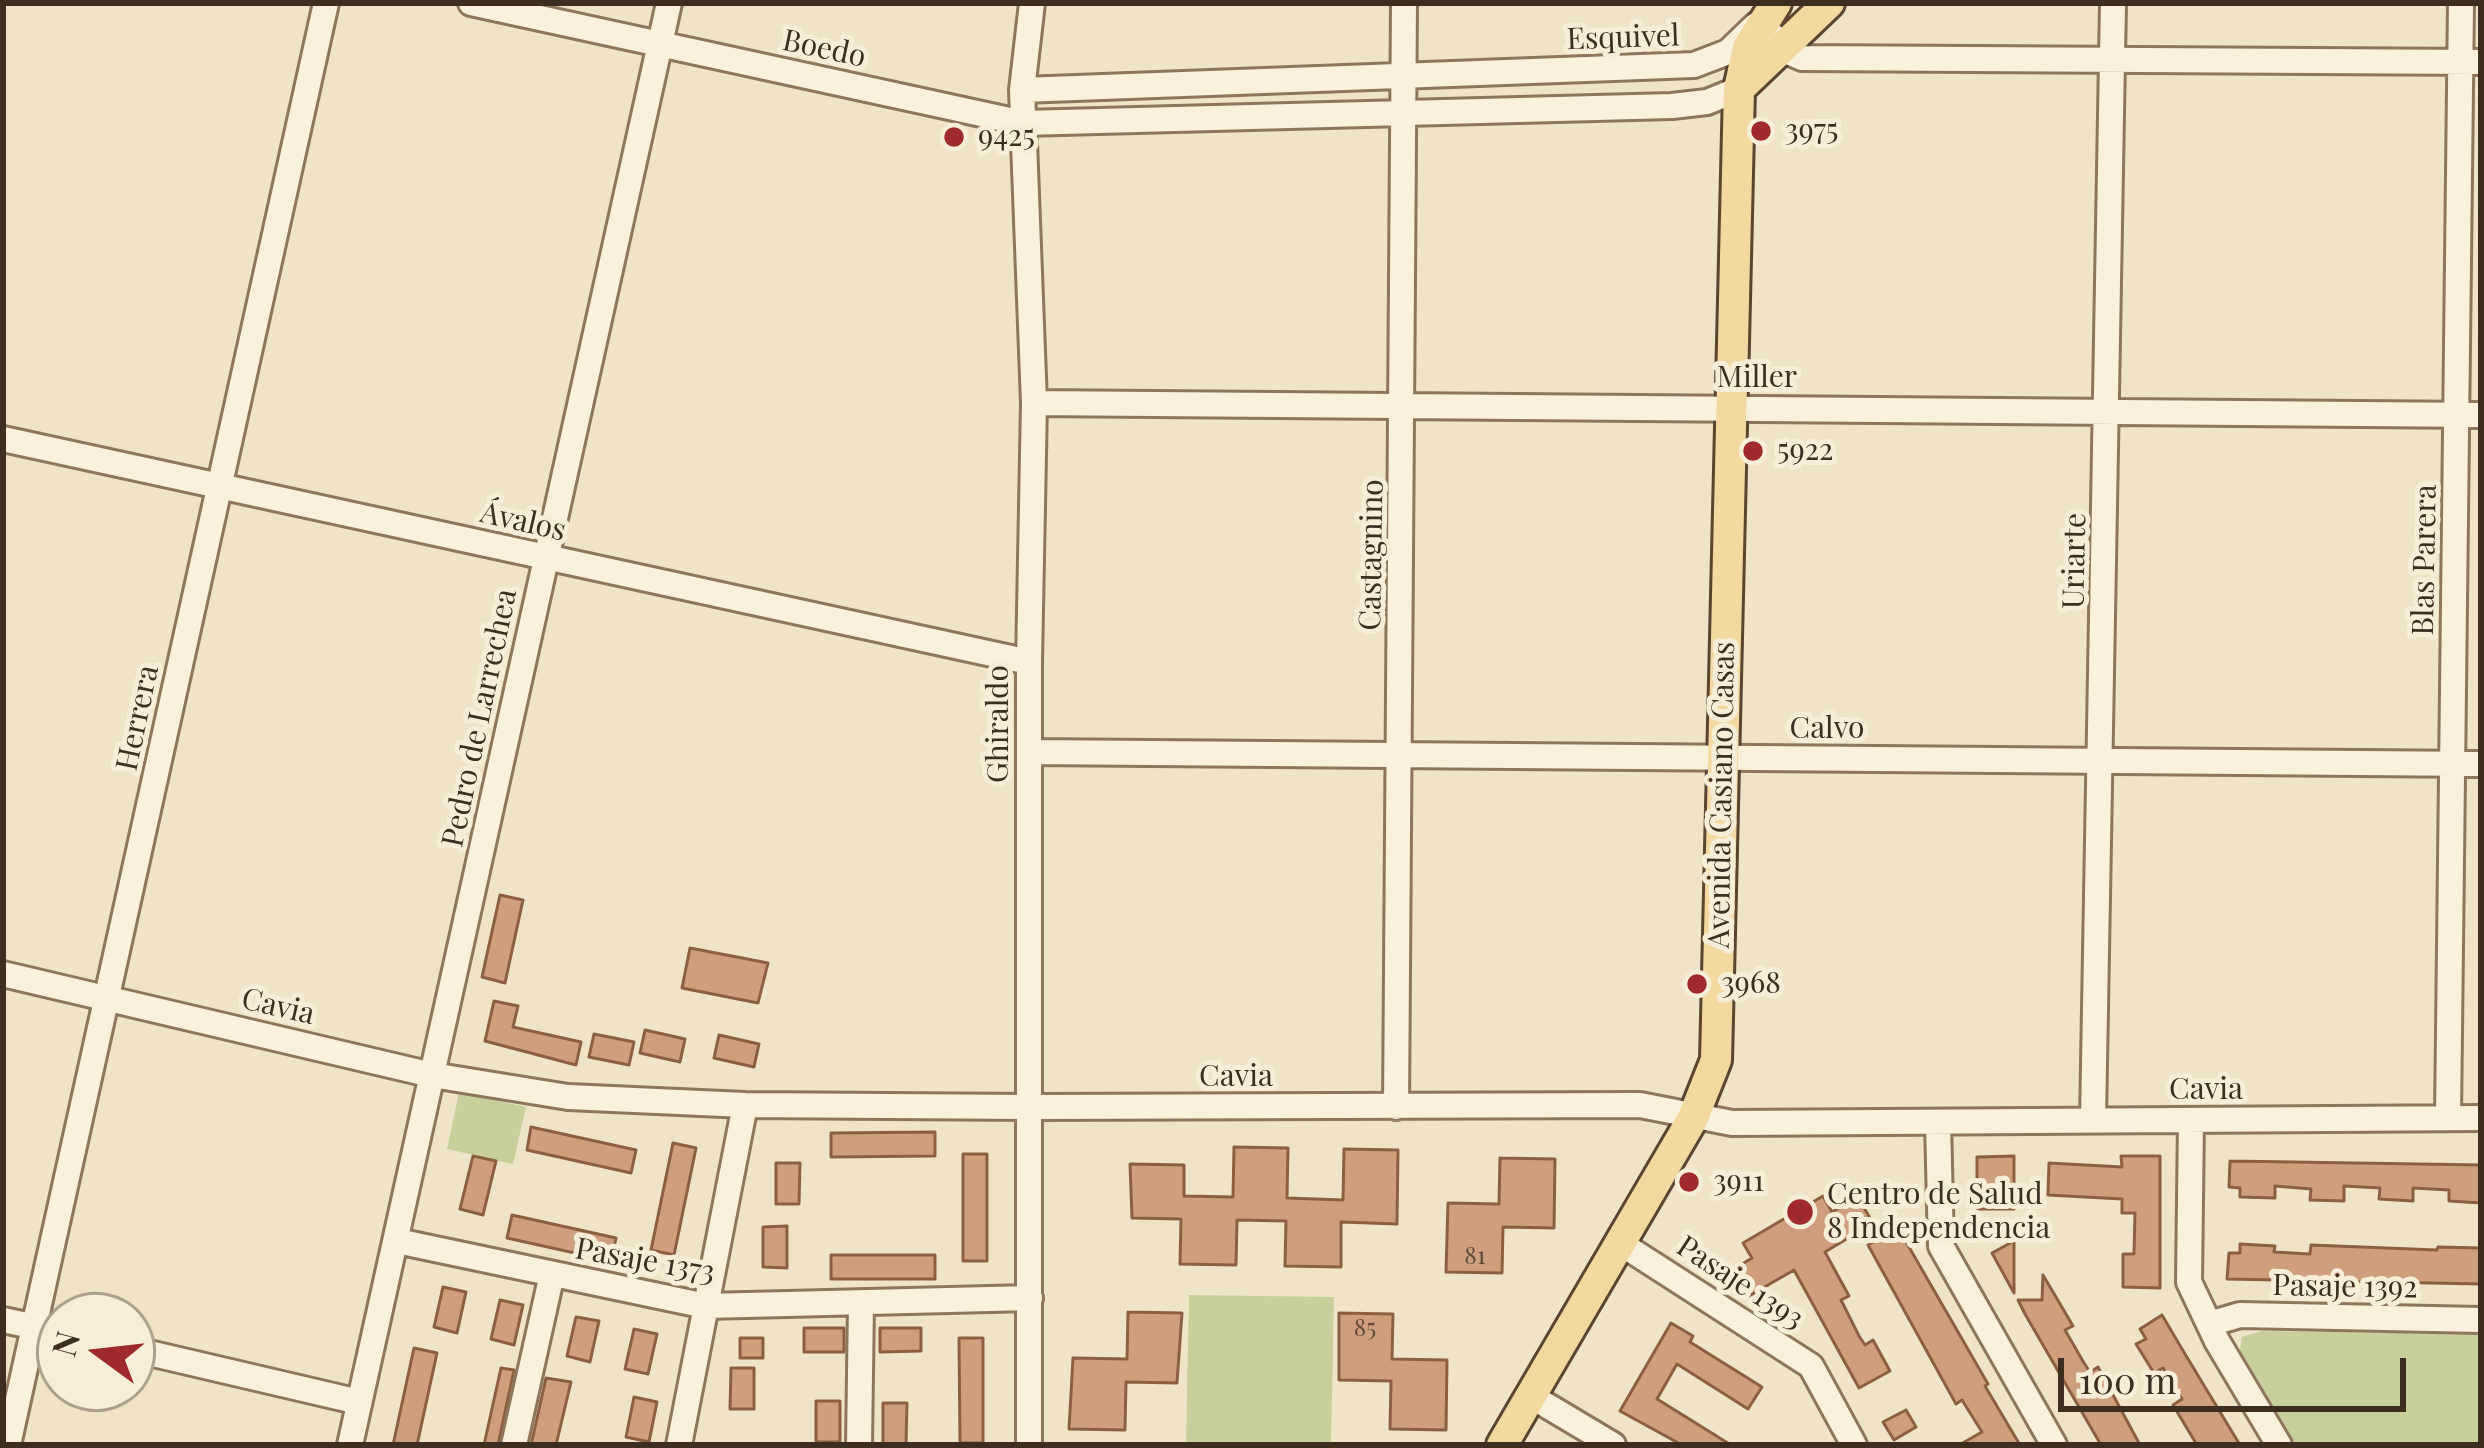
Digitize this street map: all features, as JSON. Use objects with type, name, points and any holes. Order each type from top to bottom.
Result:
[{"type":"main road","points":[[1739,89],[1829,3]]},
{"type":"main road","name":"Avenida Casiano Casas","points":[[1502,1445],[1693,1118],[1716,1060],[1739,89],[1748,48],[1766,8]]},
{"type":"street","name":"Herrera","points":[[8,1445],[326,3]]},
{"type":"street","name":"Boedo","points":[[471,3],[1023,123]]},
{"type":"street","name":"Pedro de Larrechea","points":[[350,1445],[669,3]]},
{"type":"street","name":"Ghiraldo","points":[[1029,1445],[1029,662],[1034,403],[1022,90],[1032,3]]},
{"type":"street","name":"Castagnino","points":[[1396,1107],[1404,3]]},
{"type":"street","name":"Uriarte","points":[[2093,1120],[2114,3]]},
{"type":"street","name":"Blas Parera","points":[[2448,1118],[2452,764],[2469,415],[2471,61],[2462,3]]},
{"type":"street","name":"Esquivel","points":[[1022,90],[1694,65],[1728,52],[1766,8]]},
{"type":"street","points":[[1766,8],[1781,49],[1802,58],[2471,61]]},
{"type":"street","points":[[1023,123],[1672,106],[1707,102],[1739,89]]},
{"type":"street","name":"Miller","points":[[1034,403],[2469,415]]},
{"type":"street","name":"Ávalos","points":[[3,439],[1029,662]]},
{"type":"street","name":"Calvo","points":[[1029,752],[2481,764]]},
{"type":"street","name":"Cavia","points":[[3,974],[432,1075],[568,1097],[745,1105],[1640,1105],[1732,1123],[2481,1118]]},
{"type":"street","points":[[679,1445],[745,1105]]},
{"type":"street","points":[[2191,1120],[2189,1282],[2279,1445]]},
{"type":"street","points":[[1938,1122],[1941,1246],[2054,1445]]},
{"type":"street","name":"Pasaje 1373","points":[[397,1240],[706,1306],[1030,1298]]},
{"type":"street","name":"Pasaje 1393","points":[[1620,1243],[1811,1366],[1854,1445]]},
{"type":"street","points":[[514,1445],[552,1274]]},
{"type":"street","points":[[860,1445],[861,1304]]},
{"type":"street","name":"Pasaje 1392","points":[[2209,1324],[2240,1315],[2481,1320]]},
{"type":"street","points":[[3,1320],[34,1327]]},
{"type":"street","points":[[156,1355],[359,1402]]},
{"type":"street","points":[[1531,1396],[1613,1445]]},
{"type":"green space","points":[[459,1092],[526,1107],[513,1164],[447,1149]]},
{"type":"green space","points":[[1189,1295],[1334,1297],[1331,1445],[1186,1445]]},
{"type":"green space","points":[[2261,1331],[2481,1334],[2481,1445],[2289,1445],[2239,1357],[2242,1337]]},
{"type":"building","points":[[500,895],[523,900],[505,983],[482,977]]},
{"type":"building","points":[[690,948],[768,963],[758,1003],[682,988]]},
{"type":"building","points":[[494,1001],[518,1006],[513,1027],[581,1042],[576,1065],[485,1041]]},
{"type":"building","points":[[645,1030],[685,1039],[680,1062],[640,1053]]},
{"type":"building","points":[[594,1034],[634,1042],[629,1065],[589,1057]]},
{"type":"building","points":[[719,1035],[759,1044],[754,1067],[714,1058]]},
{"type":"building","points":[[531,1127],[636,1150],[631,1173],[527,1150]]},
{"type":"building","points":[[935,1132],[935,1156],[831,1157],[831,1133]]},
{"type":"building","points":[[673,1143],[696,1148],[674,1255],[651,1250]]},
{"type":"building","points":[[1234,1147],[1288,1148],[1287,1198],[1343,1200],[1344,1149],[1398,1150],[1397,1224],[1341,1222],[1341,1267],[1285,1266],[1286,1221],[1237,1220],[1236,1265],[1180,1264],[1181,1219],[1132,1218],[1130,1164],[1184,1165],[1184,1196],[1233,1197]]},
{"type":"building","points":[[963,1154],[987,1154],[987,1261],[963,1261]]},
{"type":"building","points":[[473,1156],[496,1161],[483,1215],[460,1209]]},
{"type":"building","points":[[2014,1156],[2014,1209],[1977,1209],[1977,1157]]},
{"type":"building","points":[[2121,1156],[2160,1156],[2160,1288],[2123,1287],[2123,1254],[2134,1254],[2135,1213],[2122,1213],[2122,1199],[2048,1195],[2049,1163],[2122,1167]]},
{"type":"building","points":[[1500,1158],[1555,1159],[1554,1228],[1503,1227],[1502,1273],[1446,1272],[1448,1203],[1499,1204]]},
{"type":"building","points":[[2230,1161],[2481,1165],[2481,1203],[2449,1201],[2449,1190],[2413,1188],[2413,1201],[2379,1199],[2380,1188],[2344,1186],[2344,1201],[2310,1200],[2311,1189],[2275,1186],[2275,1198],[2240,1197],[2240,1188],[2229,1187]]},
{"type":"building","points":[[776,1163],[800,1163],[799,1204],[776,1204]]},
{"type":"building","points":[[1823,1196],[1832,1212],[1857,1196],[1873,1223],[1825,1252],[1849,1296],[1841,1300],[1859,1336],[1865,1345],[1873,1340],[1890,1371],[1859,1388],[1794,1270],[1749,1296],[1734,1269],[1752,1258],[1743,1243]]},
{"type":"building","points":[[512,1215],[616,1238],[611,1261],[507,1238]]},
{"type":"building","points":[[787,1226],[787,1268],[763,1267],[763,1227]]},
{"type":"building","points":[[1898,1228],[2020,1445],[1959,1445],[1982,1432],[1962,1400],[1956,1404],[1868,1245]]},
{"type":"building","points":[[2014,1241],[2014,1293],[1992,1253]]},
{"type":"building","points":[[2240,1244],[2310,1254],[2311,1245],[2481,1248],[2481,1284],[2227,1279],[2229,1253],[2240,1253]]},
{"type":"building","points":[[831,1255],[935,1255],[935,1279],[831,1279]]},
{"type":"building","points":[[2043,1275],[2073,1326],[2065,1330],[2090,1372],[2098,1367],[2140,1445],[2101,1445],[2025,1314],[2018,1300],[2042,1300]]},
{"type":"building","points":[[443,1287],[466,1292],[457,1333],[434,1327]]},
{"type":"building","points":[[500,1300],[523,1305],[514,1345],[491,1339]]},
{"type":"building","points":[[1128,1312],[1182,1313],[1177,1383],[1126,1382],[1125,1430],[1069,1429],[1073,1358],[1127,1359]]},
{"type":"building","points":[[1339,1313],[1393,1314],[1392,1359],[1447,1360],[1446,1430],[1390,1429],[1391,1381],[1339,1380]]},
{"type":"building","points":[[2162,1315],[2240,1445],[2197,1445],[2173,1405],[2182,1399],[2163,1368],[2154,1373],[2136,1344],[2146,1339],[2140,1329]]},
{"type":"building","points":[[576,1317],[599,1321],[590,1362],[567,1356]]},
{"type":"building","points":[[1671,1323],[1693,1336],[1690,1342],[1762,1387],[1748,1409],[1677,1364],[1657,1399],[1731,1445],[1682,1445],[1620,1411]]},
{"type":"building","points":[[804,1328],[844,1328],[844,1352],[804,1352]]},
{"type":"building","points":[[880,1328],[921,1328],[921,1351],[880,1352]]},
{"type":"building","points":[[634,1329],[657,1334],[648,1374],[625,1369]]},
{"type":"building","points":[[740,1338],[763,1338],[763,1358],[740,1358]]},
{"type":"building","points":[[959,1338],[983,1338],[983,1443],[960,1443]]},
{"type":"building","points":[[414,1348],[437,1353],[417,1445],[393,1445]]},
{"type":"building","points":[[501,1368],[514,1370],[498,1445],[484,1445]]},
{"type":"building","points":[[731,1368],[754,1368],[754,1409],[730,1409]]},
{"type":"building","points":[[546,1378],[571,1382],[556,1445],[531,1445]]},
{"type":"building","points":[[634,1397],[657,1402],[649,1442],[626,1437]]},
{"type":"building","points":[[816,1401],[840,1401],[840,1442],[816,1442]]},
{"type":"building","points":[[883,1403],[907,1403],[906,1444],[883,1444]]},
{"type":"building","points":[[1906,1410],[1916,1427],[1894,1440],[1883,1422]]},
{"type":"place","name":"3975","points":[[1761,131]]},
{"type":"place","name":"9425","points":[[954,137]]},
{"type":"place","name":"5922","points":[[1753,451]]},
{"type":"place","name":"3968","points":[[1697,984]]},
{"type":"place","name":"3911","points":[[1689,1182]]},
{"type":"place","name":"Centro de Salud 8 Independencia","points":[[1800,1212]]}]
